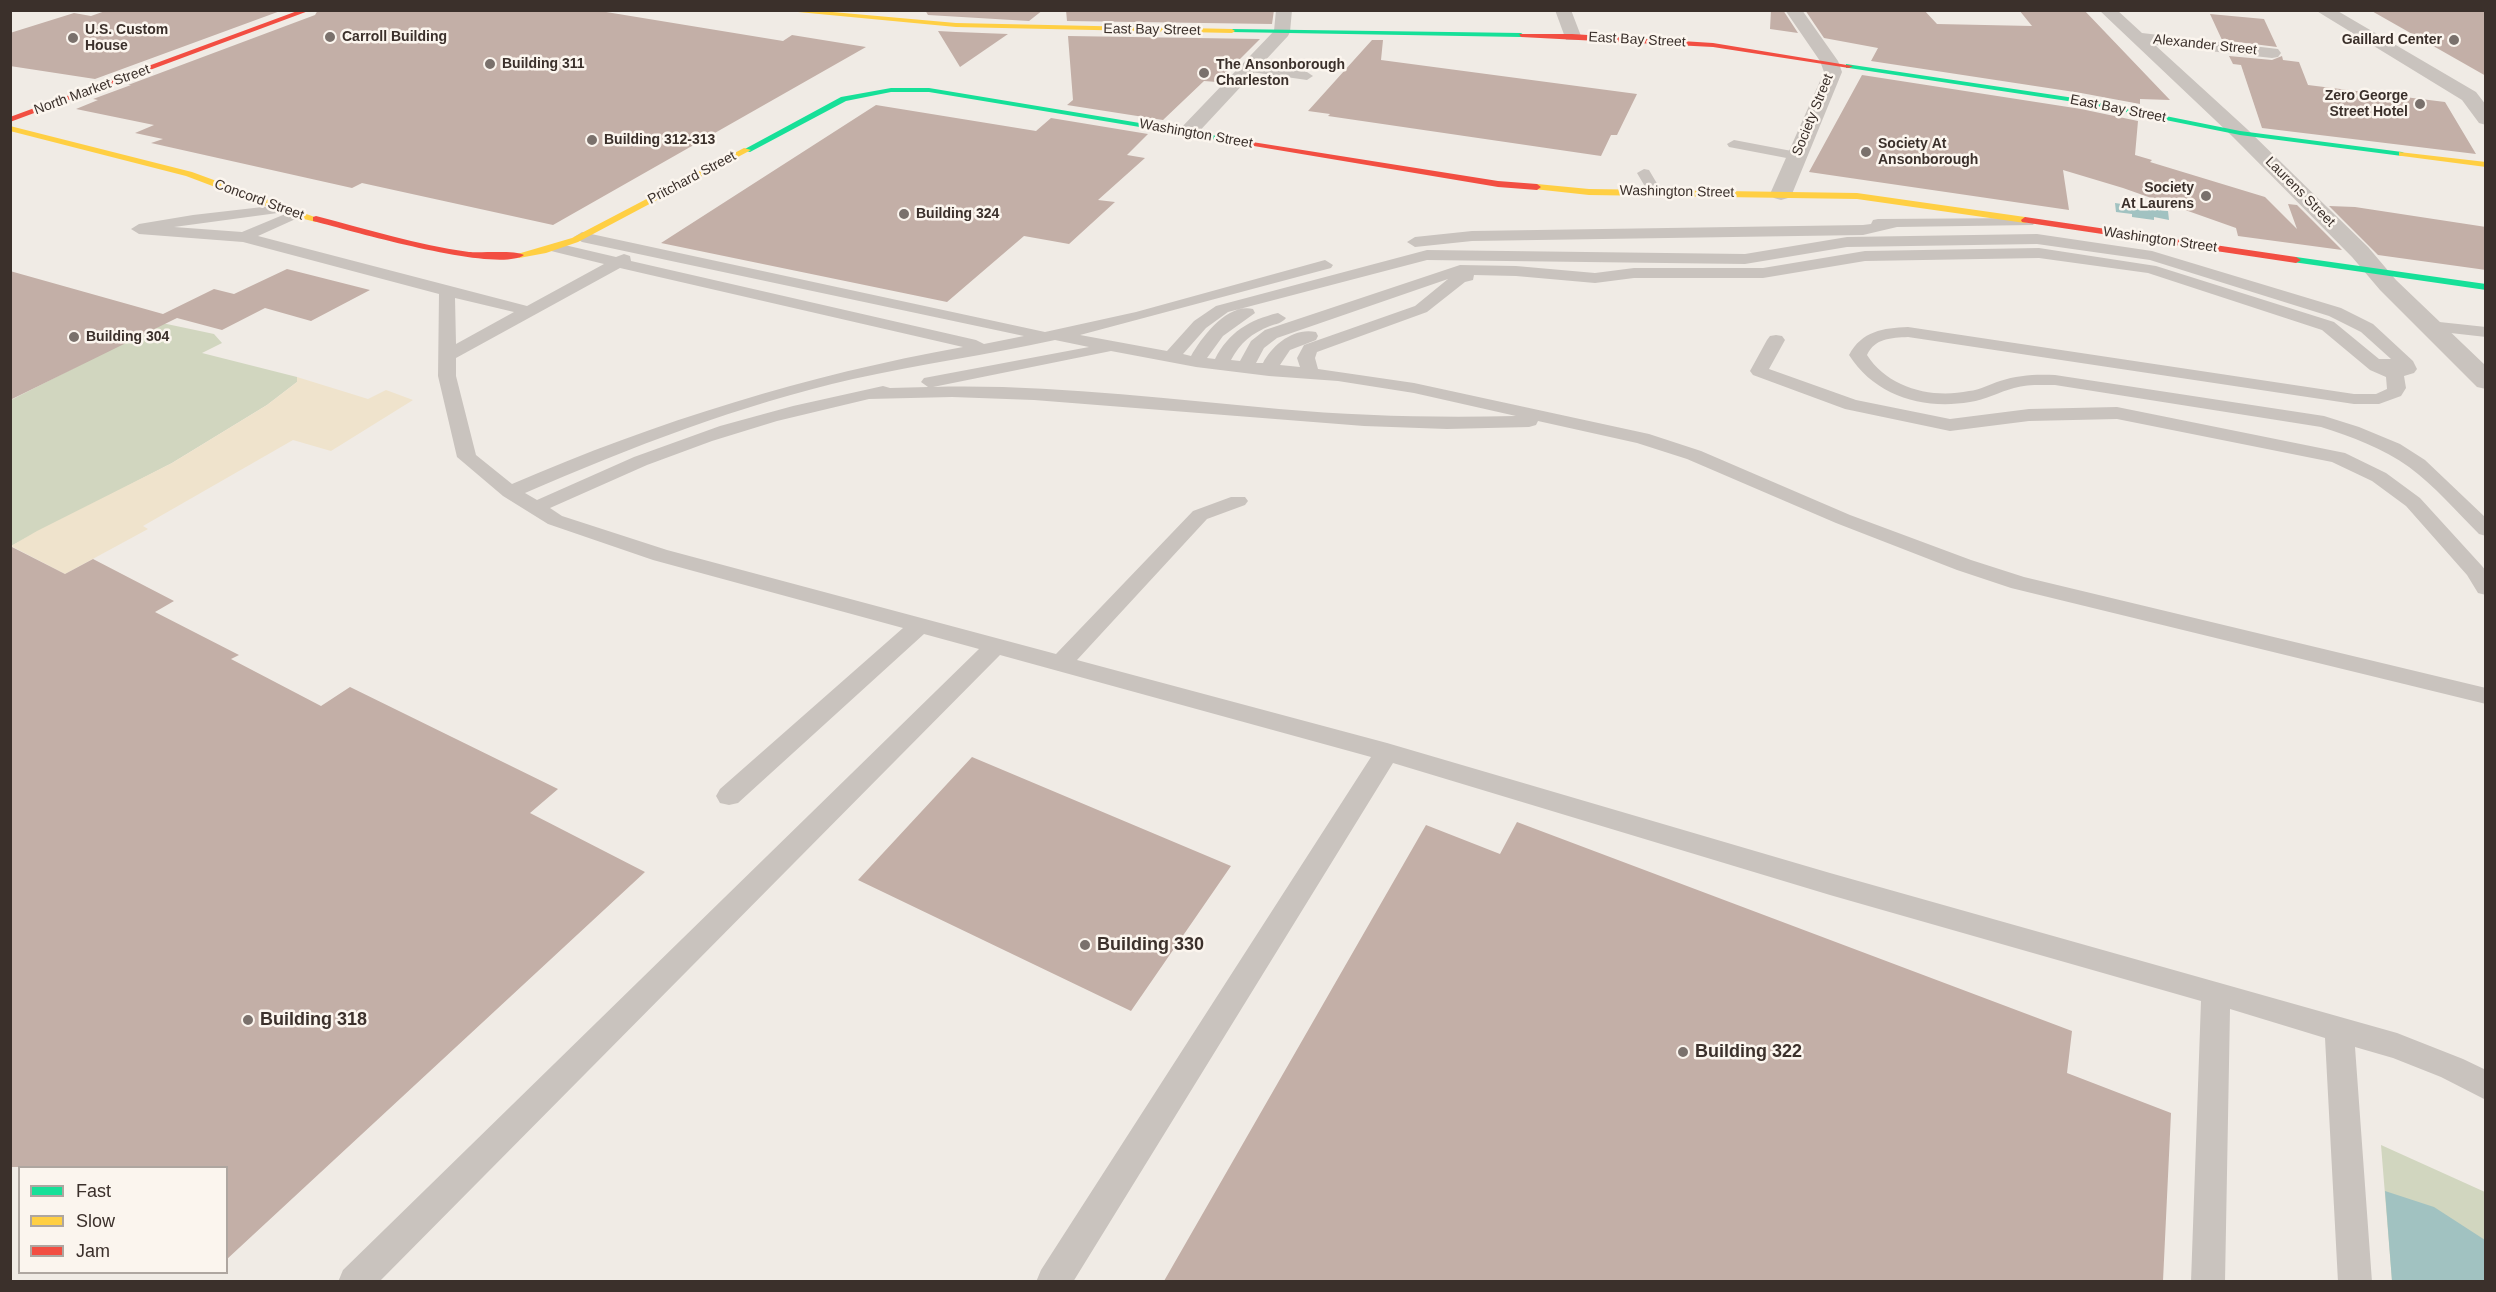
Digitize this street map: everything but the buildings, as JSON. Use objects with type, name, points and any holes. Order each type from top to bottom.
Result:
[{"type":"street","name":"North Market Street","points":[[10,120],[308,10]]},
{"type":"street","name":"East Bay Street","points":[[780,10],[965,25],[1572,36],[1713,45],[2081,101],[2240,133],[2486,165]]},
{"type":"street","points":[[1187,133],[1282,32],[1284,10]]},
{"type":"street","points":[[1563,10],[1572,36]]},
{"type":"street","name":"Society Street","points":[[1781,194],[1833,72],[1829,61],[1793,10]]},
{"type":"street","name":"Laurens Street","points":[[2107,10],[2240,133],[2486,381]]},
{"type":"street","points":[[2323,10],[2469,96],[2486,119]]},
{"type":"street","name":"Alexander Street","points":[[2137,38],[2272,53]]},
{"type":"street","name":"Washington Street","points":[[871,93],[902,89],[943,91],[1187,133],[1546,190],[1857,196],[2486,287]]},
{"type":"street","points":[[2456,89],[2486,89]]},
{"type":"street","name":"Pritchard Street","points":[[510,256],[556,248],[582,237],[831,104],[871,93]]},
{"type":"street","name":"Concord Street","points":[[10,128],[189,174],[287,212],[439,249],[478,256],[510,256]]},
{"type":"lane","points":[[1248,68],[1307,76]]},
{"type":"lane","points":[[1734,144],[1797,156]]},
{"type":"lane","points":[[1644,173],[1655,192]]},
{"type":"lane","points":[[287,212],[193,219],[139,229],[244,237],[529,311]]},
{"type":"lane","points":[[244,237],[287,212]]},
{"type":"lane","points":[[510,492],[647,435],[716,411],[852,374],[1051,335],[1412,242],[1428,243],[1472,236],[1863,230],[1892,224],[2038,222]]},
{"type":"lane","points":[[582,237],[1171,358],[1414,388],[1642,438],[1694,455],[1843,519],[1964,565],[2019,583],[2486,696]]},
{"type":"lane","points":[[1171,358],[1193,329],[1222,309],[1416,256],[1745,259],[1847,242],[2037,239],[2152,256],[2335,312],[2367,328],[2407,365],[2408,369],[2395,373],[2372,364],[2312,330],[2151,277],[2046,260],[1894,265],[1775,281],[1643,280],[1594,286],[1528,279],[1461,277],[1421,309],[1310,349],[1306,358],[1311,374]]},
{"type":"lane","points":[[1220,365],[1229,345],[1249,329],[1261,323],[1458,262],[1740,266],[1855,249],[2028,246],[2146,262],[2327,317],[2351,329],[2395,373],[2397,388],[2391,395],[2379,399],[2354,399],[1908,332],[1882,334],[1865,341],[1858,355],[1867,371],[1898,390],[1933,398],[1969,397],[2022,381],[2055,380],[2324,422],[2367,437],[2413,460],[2429,472],[2486,530]]},
{"type":"lane","points":[[556,248],[986,348]]},
{"type":"lane","points":[[447,356],[641,249]]},
{"type":"lane","points":[[1245,368],[1257,345],[1271,334],[1460,270],[1516,271],[1595,278],[1634,273],[1763,273],[1865,256],[2039,253],[2150,269],[2308,318],[2340,333],[2372,364]]},
{"type":"lane","points":[[1196,362],[1207,341],[1225,322],[1245,313],[1457,255]]},
{"type":"lane","points":[[447,291],[447,376],[467,457],[510,492],[555,520],[660,555],[1387,752],[1863,893],[2397,1046],[2452,1068],[2486,1086]]},
{"type":"lane","points":[[1269,370],[1274,356],[1286,344],[1442,292]]},
{"type":"lane","points":[[2430,326],[2486,332]]},
{"type":"lane","points":[[1776,340],[1759,371],[1851,405],[1950,425],[2029,415],[2117,413],[2338,457],[2379,477],[2413,502],[2475,571],[2486,588]]},
{"type":"lane","points":[[535,508],[657,455],[760,420],[869,394],[1115,347]]},
{"type":"lane","points":[[869,394],[1014,393],[1207,410],[1467,425],[1556,419]]},
{"type":"lane","points":[[1061,663],[1200,515],[1238,501]]},
{"type":"lane","points":[[729,796],[920,625]]},
{"type":"lane","points":[[355,1281],[996,645]]},
{"type":"lane","points":[[1053,1281],[1387,752]]},
{"type":"lane","points":[[2208,1281],[2216,993]]},
{"type":"lane","points":[[2339,1029],[2355,1281]]},
{"type":"green space","points":[[162,323],[214,334],[222,343],[202,353],[297,377],[297,382],[267,405],[172,463],[11,546],[11,400]]},
{"type":"green space","points":[[2381,1145],[2485,1192],[2485,1281],[2392,1281]]},
{"type":"sand","points":[[297,377],[368,399],[386,390],[413,400],[331,451],[293,440],[143,526],[148,529],[65,574],[11,546],[172,463],[267,405],[297,382]]},
{"type":"water","points":[[2115,203],[2168,211],[2169,220],[2132,217],[2132,214],[2116,212]]},
{"type":"water","points":[[2385,1191],[2434,1207],[2485,1240],[2485,1281],[2392,1281]]},
{"type":"traffic: fast","points":[[1232,31],[1521,35]]},
{"type":"traffic: fast","points":[[1849,66],[2081,101],[2240,133],[2402,154]]},
{"type":"traffic: fast","points":[[747,150],[844,99],[891,90],[929,90],[1230,140]]},
{"type":"traffic: fast","points":[[2296,260],[2486,287]]},
{"type":"traffic: slow","points":[[780,10],[956,25],[1232,31]]},
{"type":"traffic: slow","points":[[10,128],[189,174],[295,214],[316,219]]},
{"type":"traffic: slow","points":[[519,255],[543,251],[575,240],[747,150]]},
{"type":"traffic: slow","points":[[2402,154],[2486,165]]},
{"type":"traffic: slow","points":[[1537,187],[1589,192],[1857,196],[2025,220]]},
{"type":"traffic: jam","points":[[10,120],[308,10]]},
{"type":"traffic: jam","points":[[1521,35],[1713,45],[1849,66]]},
{"type":"traffic: jam","points":[[1230,140],[1498,184],[1537,187]]},
{"type":"traffic: jam","points":[[316,219],[445,251],[471,255],[519,255]]},
{"type":"traffic: jam","points":[[2025,220],[2296,260]]},
{"type":"place","name":"Carroll Building","points":[[330,37]]},
{"type":"place","name":"U.S. Custom House","points":[[73,38]]},
{"type":"place","name":"Gaillard Center","points":[[2454,40]]},
{"type":"place","name":"Building 311","points":[[490,64]]},
{"type":"place","name":"The Ansonborough Charleston","points":[[1204,73]]},
{"type":"place","name":"Zero George Street Hotel","points":[[2420,104]]},
{"type":"place","name":"Building 312-313","points":[[592,140]]},
{"type":"place","name":"Society At Ansonborough","points":[[1866,152]]},
{"type":"place","name":"Society At Laurens","points":[[2206,196]]},
{"type":"place","name":"Building 324","points":[[904,214]]},
{"type":"place","name":"Building 304","points":[[74,337]]},
{"type":"place","name":"Building 330","points":[[1085,945]]},
{"type":"place","name":"Building 318","points":[[248,1020]]},
{"type":"place","name":"Building 322","points":[[1683,1052]]}]
